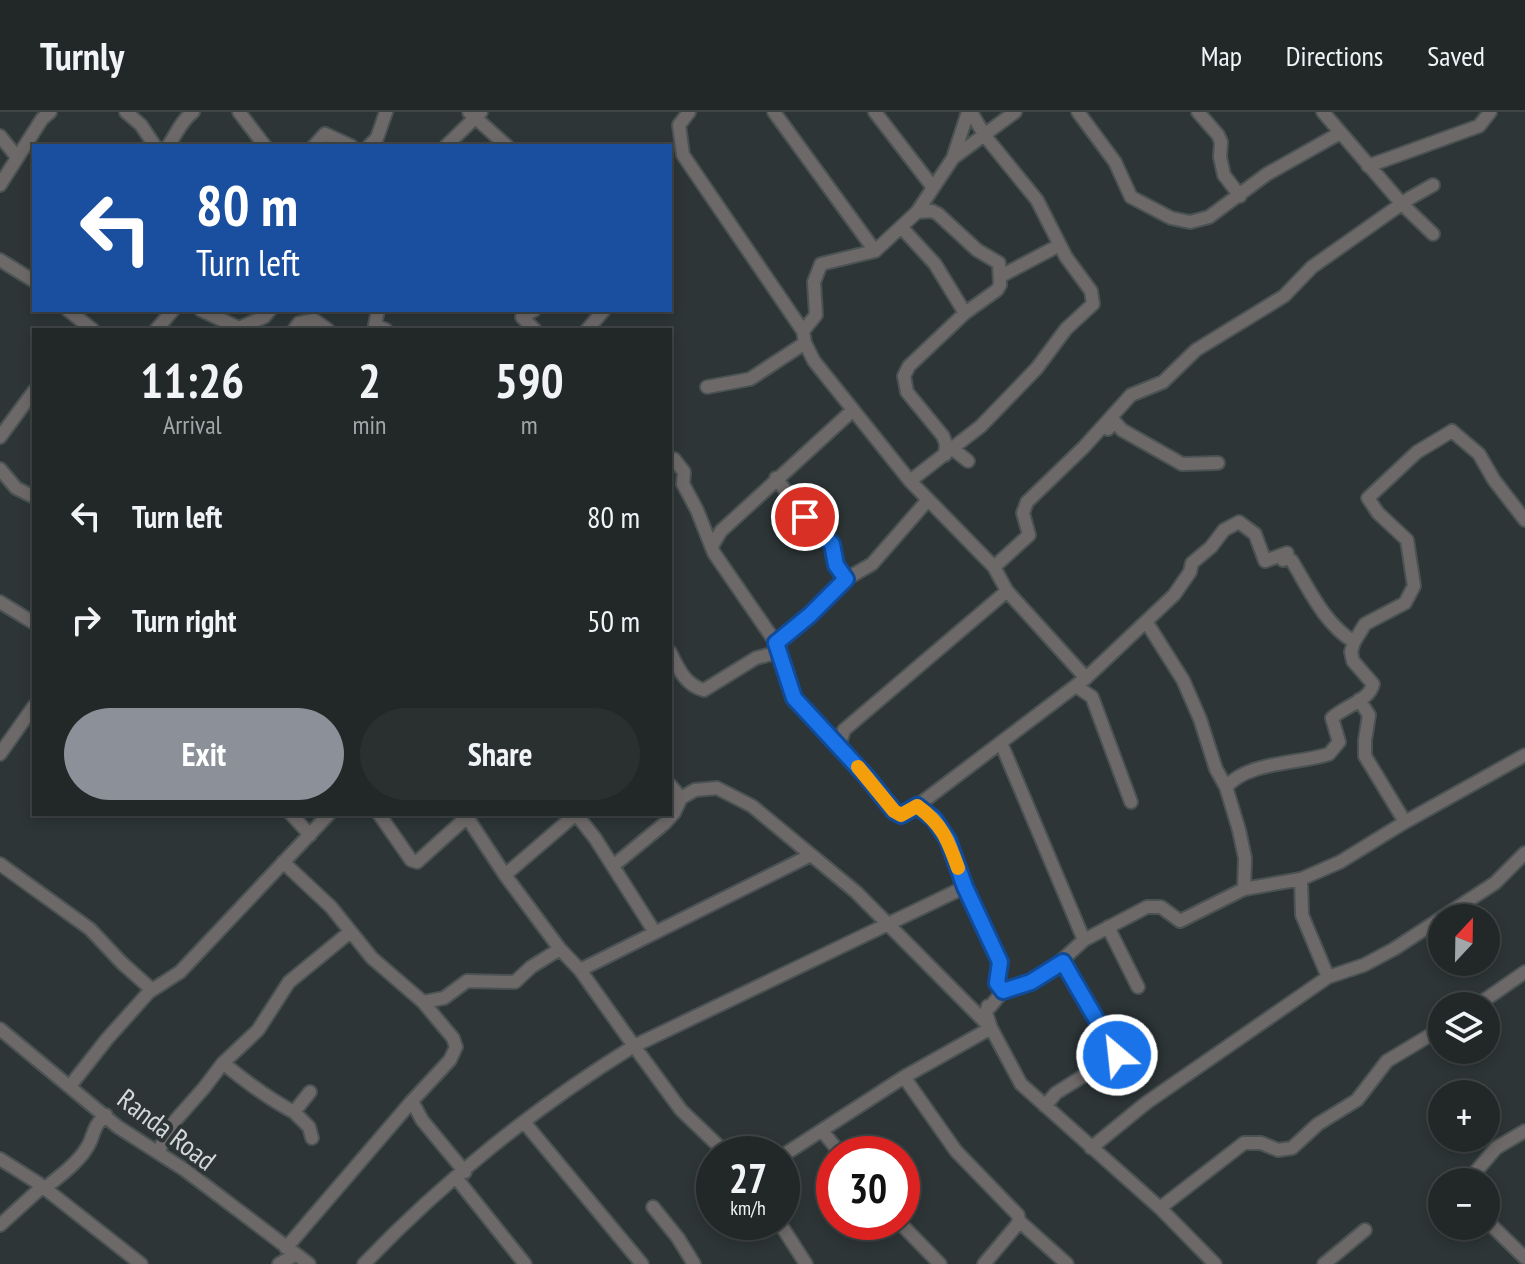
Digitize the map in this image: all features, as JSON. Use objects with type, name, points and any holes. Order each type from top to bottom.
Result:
[{"type":"street","points":[[0,185],[42,119],[50,112]]},
{"type":"street","points":[[126,112],[141,125],[154,144]]},
{"type":"street","points":[[169,144],[181,121],[193,112]]},
{"type":"street","points":[[239,112],[263,144]]},
{"type":"street","points":[[371,144],[377,138],[386,112]]},
{"type":"street","points":[[689,112],[679,125],[683,155],[804,337],[814,361],[927,501],[994,567],[1007,591],[1092,697],[1131,802]]},
{"type":"street","points":[[774,112],[875,251]]},
{"type":"street","points":[[875,112],[932,186]]},
{"type":"street","points":[[707,387],[750,379],[804,337],[816,315],[814,282],[821,264],[875,251],[902,228],[917,212],[953,158],[969,112]]},
{"type":"street","points":[[910,481],[981,426],[1037,368],[1066,329],[1093,304],[1094,298],[1066,257],[1032,192],[969,112]]},
{"type":"street","points":[[953,158],[1015,112]]},
{"type":"street","points":[[1078,112],[1115,162],[1131,197],[1171,218],[1190,222],[1209,217],[1267,174],[1340,133]]},
{"type":"street","points":[[1198,112],[1218,135],[1224,175],[1240,196]]},
{"type":"street","points":[[1323,112],[1402,204],[1433,234]]},
{"type":"street","points":[[1368,166],[1479,126],[1490,112]]},
{"type":"street","points":[[448,144],[475,114],[505,144]]},
{"type":"street","points":[[316,144],[325,134],[347,144]]},
{"type":"street","points":[[0,136],[17,157]]},
{"type":"street","points":[[994,567],[1029,535],[1023,513],[1027,502],[1084,447],[1131,395],[1163,382],[1196,350],[1284,296],[1312,267],[1433,185]]},
{"type":"street","points":[[917,212],[932,211],[938,214],[977,250],[999,263],[1001,276],[997,290],[965,313],[909,366],[904,376],[907,392],[938,428],[948,449],[968,461]]},
{"type":"street","points":[[902,228],[935,264],[965,313]]},
{"type":"street","points":[[1001,276],[1054,248]]},
{"type":"street","points":[[0,260],[32,280]]},
{"type":"street","points":[[70,312],[85,328]]},
{"type":"street","points":[[158,328],[171,312]]},
{"type":"street","points":[[205,312],[239,328],[268,312]]},
{"type":"street","points":[[378,312],[375,325],[382,328]]},
{"type":"street","points":[[589,328],[602,312]]},
{"type":"street","points":[[518,314],[533,328]]},
{"type":"street","points":[[295,328],[299,323],[314,320],[325,328]]},
{"type":"street","points":[[0,437],[32,394]]},
{"type":"street","points":[[712,546],[721,531],[853,410]]},
{"type":"street","points":[[1084,447],[1097,442],[1114,421],[1122,430],[1182,464],[1218,463]]},
{"type":"street","points":[[1226,787],[1239,776],[1279,763],[1329,754],[1339,742],[1332,718],[1345,707],[1367,697],[1373,684],[1353,661],[1351,652],[1354,642],[1365,624],[1405,603],[1414,586],[1407,540],[1378,513],[1368,498],[1417,452],[1452,431],[1479,454],[1494,480],[1525,520]]},
{"type":"street","points":[[672,460],[684,472],[683,484],[714,553],[778,647],[794,698],[894,811],[901,815],[1081,682],[1147,623],[1174,595],[1190,572],[1192,563],[1211,547],[1224,530],[1239,522],[1255,534],[1265,561],[1287,553],[1283,560],[1288,558],[1292,561],[1325,617],[1354,642]]},
{"type":"street","points":[[0,469],[16,488],[32,496]]},
{"type":"street","points":[[776,478],[805,517],[832,544],[836,565],[846,579]]},
{"type":"street","points":[[672,655],[686,679],[696,688],[704,690],[778,647],[846,579],[872,564],[927,501]]},
{"type":"street","points":[[839,746],[844,730],[1007,591]]},
{"type":"street","points":[[0,602],[32,622]]},
{"type":"street","points":[[1147,623],[1183,680],[1216,769],[1226,787],[1245,858],[1244,889]]},
{"type":"street","points":[[1359,700],[1369,715],[1365,740],[1367,762],[1405,822]]},
{"type":"street","points":[[0,754],[32,709]]},
{"type":"street","points":[[1001,743],[1084,940]]},
{"type":"street","points":[[1207,1261],[1160,1208],[1021,1084],[991,1028],[986,1013],[988,1006],[1003,991],[1031,982],[1063,962],[1084,940],[1154,905],[1180,921],[1244,889],[1301,879],[1340,862],[1525,755]]},
{"type":"street","points":[[672,787],[681,798]]},
{"type":"street","points":[[672,815],[681,798],[708,787],[733,795],[752,806],[856,892],[991,1028]]},
{"type":"street","points":[[917,806],[934,819],[948,840],[965,887],[1000,962],[997,983],[1003,991]]},
{"type":"street","points":[[293,816],[310,835]]},
{"type":"street","points":[[70,1086],[149,992],[180,972],[327,816]]},
{"type":"street","points":[[380,816],[411,860],[417,862],[465,816]]},
{"type":"street","points":[[467,816],[505,875],[560,949],[580,970],[681,1110],[708,1136]]},
{"type":"street","points":[[505,875],[574,816]]},
{"type":"street","points":[[577,816],[654,931]]},
{"type":"street","points":[[613,866],[671,816]]},
{"type":"street","points":[[1091,1148],[1146,1103],[1328,977],[1364,965],[1394,949],[1495,883],[1525,853]]},
{"type":"street","points":[[580,970],[811,855]]},
{"type":"street","points":[[279,1264],[412,1101],[450,1060],[456,1047],[453,1038],[423,1002],[372,958],[331,907],[283,862]]},
{"type":"street","points":[[0,864],[90,929],[146,983],[149,992]]},
{"type":"street","points":[[1301,879],[1302,915],[1328,977]]},
{"type":"street","points":[[364,1264],[389,1237],[524,1122],[634,1046],[965,887]]},
{"type":"street","points":[[1108,927],[1138,987]]},
{"type":"street","points":[[158,1152],[173,1123],[223,1063],[258,1030],[289,982],[350,932]]},
{"type":"street","points":[[423,1002],[444,998],[467,981],[515,982],[531,967],[560,949]]},
{"type":"street","points":[[1045,1106],[1056,1093],[1117,1055],[1063,962]]},
{"type":"street","points":[[1496,992],[1525,972]]},
{"type":"street","points":[[800,1145],[904,1077],[991,1028]]},
{"type":"street","name":"Randa Road","points":[[0,1029],[138,1142],[158,1152],[309,1264]]},
{"type":"street","points":[[1160,1208],[1244,1143],[1261,1143],[1278,1150],[1292,1148],[1318,1124],[1357,1100],[1387,1061],[1428,1036]]},
{"type":"street","points":[[223,1063],[260,1089],[272,1102],[294,1112],[309,1127],[312,1138]]},
{"type":"street","points":[[904,1077],[956,1151],[1018,1215],[1019,1221],[1067,1264]]},
{"type":"street","points":[[294,1112],[310,1092]]},
{"type":"street","points":[[412,1101],[422,1120],[525,1264]]},
{"type":"street","points":[[0,1225],[84,1151],[95,1125],[106,1115]]},
{"type":"street","points":[[524,1122],[642,1264]]},
{"type":"street","points":[[1479,1168],[1496,1148],[1525,1131]]},
{"type":"street","points":[[823,1132],[826,1136]]},
{"type":"street","points":[[0,1159],[44,1187],[141,1264]]},
{"type":"street","points":[[653,1207],[694,1264]]},
{"type":"street","points":[[984,1264],[1019,1221]]},
{"type":"street","points":[[1324,1264],[1365,1230]]},
{"type":"street","points":[[1500,1234],[1525,1258]]},
{"type":"street","points":[[791,1240],[806,1264]]},
{"type":"street","points":[[917,1240],[940,1264]]},
{"type":"slow traffic","points":[[858,767],[894,811],[901,815],[917,806],[934,819],[948,840],[958,868]]},
{"type":"route","points":[[805,517],[832,544],[836,565],[846,579],[776,643],[794,698],[894,811],[901,815],[917,806],[934,819],[948,840],[965,887],[1000,962],[997,983],[1003,991],[1023,986],[1063,962],[1117,1055]]}]
